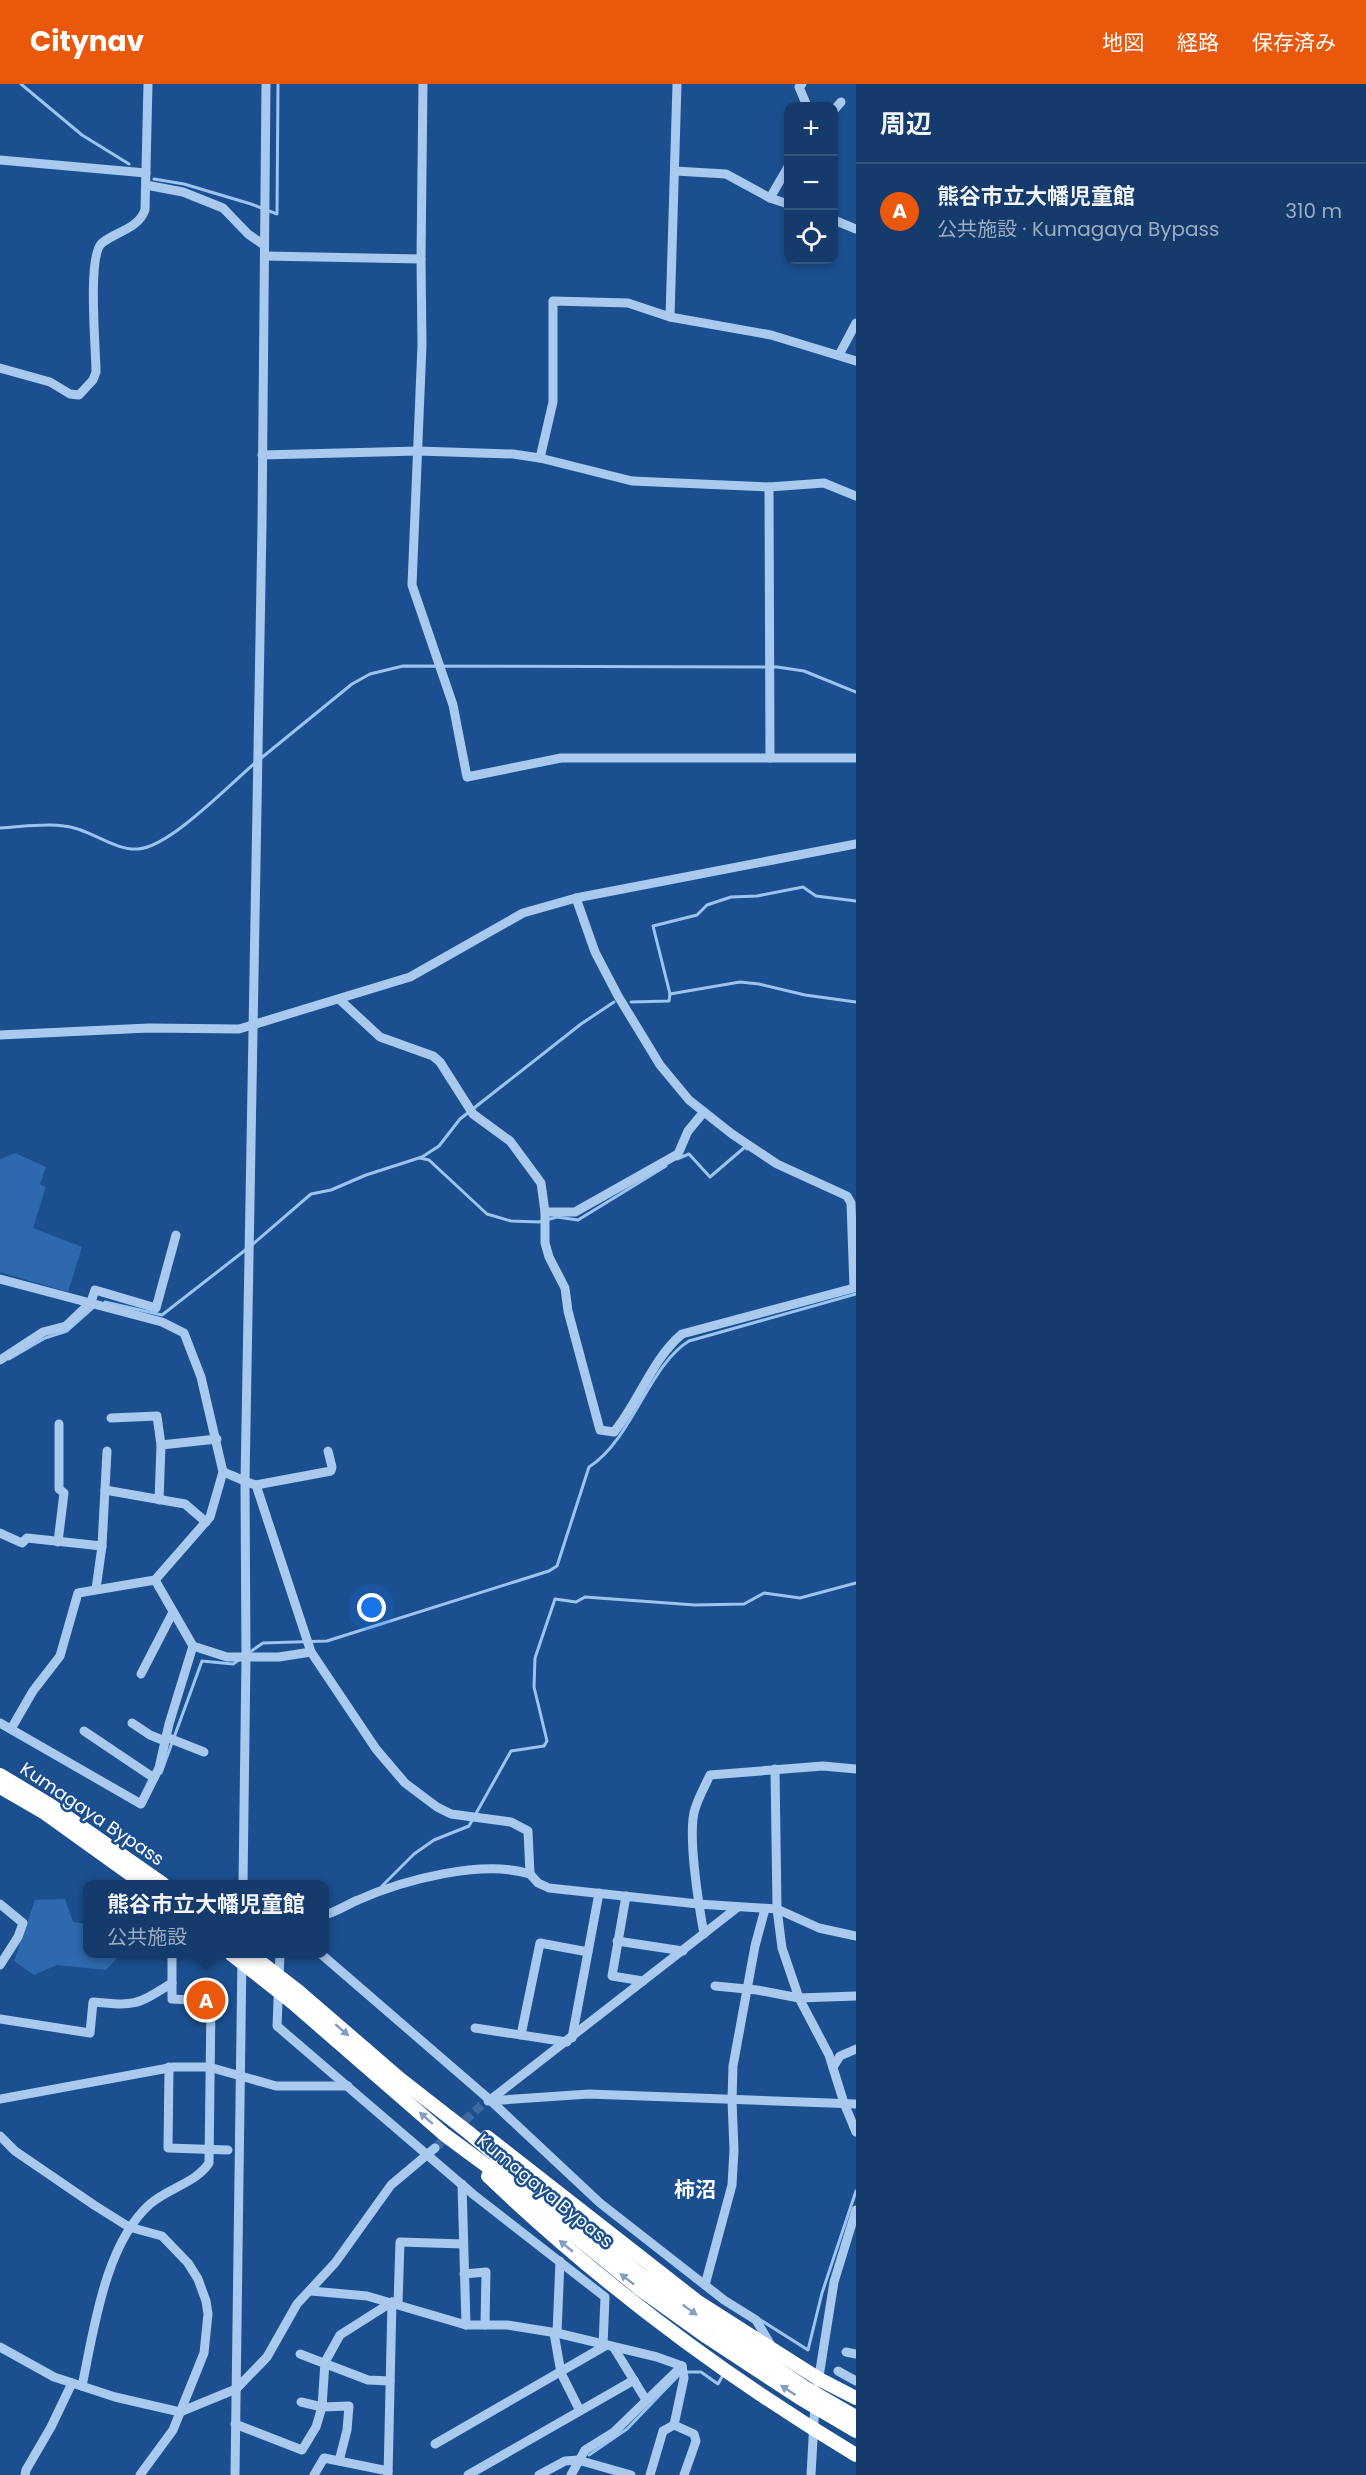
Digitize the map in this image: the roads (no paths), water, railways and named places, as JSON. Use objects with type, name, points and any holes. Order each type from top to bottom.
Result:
[{"type":"highway","name":"Kumagaya Bypass","points":[[2,1779],[142,1878]]},
{"type":"highway","name":"Kumagaya Bypass","points":[[238,1958],[295,1996],[638,2273],[856,2431]]},
{"type":"highway","name":"Kumagaya Bypass","points":[[255,1958],[445,2135],[510,2183],[640,2289],[707,2337],[816,2400],[856,2417]]},
{"type":"highway","points":[[400,2079],[474,2127],[533,2171],[698,2302],[819,2379],[856,2398]]},
{"type":"highway","points":[[445,2135],[522,2209],[620,2291],[745,2385],[856,2455]]},
{"type":"street","points":[[0,368],[50,382],[75,395],[79,395],[93,380],[96,372],[93,308],[95,252],[101,243],[141,221],[146,210],[148,84]]},
{"type":"street","points":[[243,1880],[245,1482],[266,84]]},
{"type":"street","points":[[423,84],[422,345],[412,585],[453,705],[467,777],[561,758],[856,758]]},
{"type":"street","points":[[670,317],[677,84]]},
{"type":"street","points":[[802,84],[799,87],[805,102]]},
{"type":"street","points":[[838,105],[841,102]]},
{"type":"street","points":[[0,160],[146,172]]},
{"type":"street","points":[[675,171],[726,174],[770,198],[784,202]]},
{"type":"street","points":[[770,198],[784,175]]},
{"type":"street","points":[[146,185],[183,192],[223,208],[248,234],[264,245]]},
{"type":"street","points":[[838,222],[856,229]]},
{"type":"street","points":[[265,256],[421,259]]},
{"type":"street","points":[[540,458],[553,402],[553,301],[627,303],[670,317],[771,335],[856,361]]},
{"type":"street","points":[[839,355],[856,323]]},
{"type":"street","points":[[262,455],[418,451],[513,454],[540,458],[632,481],[769,487],[824,483],[856,496]]},
{"type":"street","points":[[769,487],[770,758]]},
{"type":"street","points":[[0,1035],[149,1028],[239,1029],[410,977],[523,913],[576,898],[856,844]]},
{"type":"street","points":[[339,999],[380,1037],[433,1056],[440,1062],[472,1111],[510,1141],[541,1183],[545,1213],[545,1243],[549,1257],[565,1288],[568,1311],[600,1430],[614,1432],[627,1417],[668,1346],[682,1334],[854,1288],[849,1199],[777,1164],[703,1113],[683,1094],[660,1065],[618,996],[595,952],[576,898]]},
{"type":"street","points":[[545,1213],[575,1212],[678,1154],[688,1131],[703,1113]]},
{"type":"street","points":[[0,1360],[43,1332],[66,1326],[91,1302],[95,1290],[156,1308],[176,1235]]},
{"type":"street","points":[[0,1279],[162,1322],[184,1333],[197,1364],[217,1439],[223,1472],[210,1517],[155,1580],[78,1593],[60,1656],[33,1691],[11,1729]]},
{"type":"street","points":[[111,1418],[157,1416],[161,1445],[159,1500]]},
{"type":"street","points":[[58,1542],[64,1493],[59,1489],[59,1424]]},
{"type":"street","points":[[161,1445],[217,1439]]},
{"type":"street","points":[[96,1589],[102,1546],[107,1451]]},
{"type":"street","points":[[223,1472],[238,1476],[245,1482],[255,1485],[331,1471],[333,1467],[328,1451]]},
{"type":"street","points":[[255,1485],[310,1650],[376,1749],[405,1783],[437,1807],[451,1814],[511,1822],[528,1831],[530,1874],[538,1883],[549,1888],[698,1904],[777,1909],[819,1928],[856,1936]]},
{"type":"street","points":[[105,1490],[185,1504],[206,1522]]},
{"type":"street","points":[[0,1533],[22,1543],[27,1538],[102,1546]]},
{"type":"street","points":[[155,1580],[193,1646],[233,1658],[279,1657],[310,1650]]},
{"type":"street","points":[[141,1674],[173,1612]]},
{"type":"street","points":[[0,1723],[141,1804],[159,1768],[165,1739],[193,1646]]},
{"type":"street","points":[[132,1722],[150,1735],[204,1752]]},
{"type":"street","points":[[84,1731],[154,1778]]},
{"type":"street","points":[[704,1934],[698,1904],[694,1811],[710,1775],[823,1766],[856,1769]]},
{"type":"street","points":[[775,1769],[777,1909],[782,1948],[799,1998],[833,2067],[856,2132]]},
{"type":"street","points":[[329,1913],[358,1900],[414,1882],[456,1873],[495,1869],[530,1874]]},
{"type":"street","points":[[570,2040],[599,1893]]},
{"type":"street","points":[[626,1896],[612,1976],[643,1981]]},
{"type":"street","points":[[0,1904],[23,1923],[18,1937],[0,1965]]},
{"type":"street","points":[[488,2101],[570,2040],[738,1907]]},
{"type":"street","points":[[705,2285],[732,2185],[733,2066],[755,1946],[765,1909]]},
{"type":"street","points":[[617,1941],[683,1951]]},
{"type":"street","points":[[521,2035],[540,1943],[588,1952]]},
{"type":"street","points":[[82,2386],[103,2287],[129,2226],[150,2204],[203,2173],[209,2163],[211,2001],[172,2000],[172,1958]]},
{"type":"street","points":[[235,2475],[242,1958]]},
{"type":"street","points":[[280,1958],[277,2026],[348,2086],[432,2151],[462,2184],[605,2297],[607,2347],[634,2380],[646,2400]]},
{"type":"street","points":[[327,1958],[600,2203],[705,2285],[756,2320],[775,2352]]},
{"type":"street","points":[[0,2019],[90,2033],[93,2002],[131,2005],[142,2002],[172,1983]]},
{"type":"street","points":[[715,1986],[799,1998],[856,1996]]},
{"type":"street","points":[[475,2028],[570,2040]]},
{"type":"street","points":[[833,2067],[840,2056],[856,2049]]},
{"type":"street","points":[[0,2098],[169,2067],[209,2067],[276,2086],[348,2086]]},
{"type":"street","points":[[169,2067],[168,2148],[228,2150]]},
{"type":"street","points":[[488,2101],[589,2094],[856,2104]]},
{"type":"street","points":[[0,2136],[15,2151],[44,2172],[129,2226],[162,2236],[188,2263],[198,2279],[208,2314],[204,2353],[173,2430],[140,2475]]},
{"type":"street","points":[[0,2347],[54,2377],[115,2397],[180,2412],[236,2389],[267,2357],[297,2304],[311,2291],[391,2185],[432,2151]]},
{"type":"street","points":[[462,2184],[466,2325]]},
{"type":"street","points":[[812,2475],[812,2429],[834,2283],[854,2234],[856,2210]]},
{"type":"street","points":[[314,2475],[324,2458],[388,2473],[390,2381],[400,2242],[463,2244]]},
{"type":"street","points":[[560,2261],[555,2333],[561,2373],[580,2411]]},
{"type":"street","points":[[464,2274],[486,2272],[485,2325]]},
{"type":"street","points":[[311,2291],[367,2296],[466,2325],[507,2325],[555,2333],[657,2357],[683,2366]]},
{"type":"street","points":[[236,2424],[303,2450],[316,2427],[322,2407],[325,2362],[340,2335],[395,2303]]},
{"type":"street","points":[[435,2444],[607,2347]]},
{"type":"street","points":[[846,2352],[856,2354]]},
{"type":"street","points":[[300,2354],[368,2380],[390,2381]]},
{"type":"street","points":[[675,2425],[684,2378],[683,2366]]},
{"type":"street","points":[[571,2475],[585,2450],[614,2432],[683,2366]]},
{"type":"street","points":[[838,2371],[856,2381]]},
{"type":"street","points":[[468,2475],[634,2380]]},
{"type":"street","points":[[25,2475],[26,2469],[51,2427],[72,2383]]},
{"type":"street","points":[[301,2402],[322,2407],[349,2406],[347,2430],[339,2461]]},
{"type":"street","points":[[650,2475],[663,2431],[675,2425]]},
{"type":"street","points":[[675,2425],[694,2434],[696,2441],[684,2475]]},
{"type":"street","points":[[539,2475],[565,2461],[578,2460],[631,2475]]},
{"type":"street","points":[[357,2475],[362,2466]]},
{"type":"waterway","points":[[21,84],[82,135],[129,164]]},
{"type":"waterway","points":[[154,179],[184,184],[277,214],[278,84]]},
{"type":"waterway","points":[[260,759],[352,684],[370,674],[403,666],[777,667],[804,671],[856,692]]},
{"type":"waterway","points":[[0,828],[56,825],[83,831],[129,849],[151,846],[182,826],[255,763]]},
{"type":"waterway","points":[[631,1002],[669,1001],[670,994],[653,926],[697,915],[707,905],[731,897],[757,896],[803,887],[816,896],[856,901]]},
{"type":"waterway","points":[[670,994],[740,982],[856,1002]]},
{"type":"waterway","points":[[253,1244],[311,1194],[331,1190],[366,1175],[422,1157],[439,1146],[460,1119],[581,1024],[614,1002]]},
{"type":"waterway","points":[[677,1159],[689,1154],[710,1177],[745,1147],[747,1149]]},
{"type":"waterway","points":[[420,1158],[429,1160],[487,1214],[511,1221],[539,1222],[557,1217],[578,1220],[666,1166]]},
{"type":"waterway","points":[[105,1302],[162,1315],[248,1248]]},
{"type":"waterway","points":[[247,1654],[263,1643],[327,1641],[549,1571],[557,1566],[589,1467],[604,1455],[617,1439],[651,1384],[675,1352],[689,1341],[856,1294]]},
{"type":"waterway","points":[[9,1359],[45,1338],[67,1331],[94,1307]]},
{"type":"waterway","points":[[382,1886],[414,1854],[434,1840],[469,1826],[511,1751],[544,1746],[547,1741],[534,1687],[535,1658],[555,1599],[576,1602],[585,1597],[695,1605],[744,1604],[764,1593],[800,1598],[856,1583]]},
{"type":"waterway","points":[[161,1773],[202,1661],[233,1664],[240,1659]]},
{"type":"waterway","points":[[759,2319],[808,2350],[822,2293],[856,2191]]},
{"type":"waterway","points":[[685,2372],[701,2372],[718,2384],[723,2375]]},
{"type":"waterway","points":[[589,2455],[627,2429],[678,2376]]},
{"type":"tunnel","points":[[435,2148],[485,2102]]},
{"type":"place","name":"熊谷市立大幡児童館","points":[[206,2000]]},
{"type":"district","name":"柿沼","points":[[695,2190]]}]
